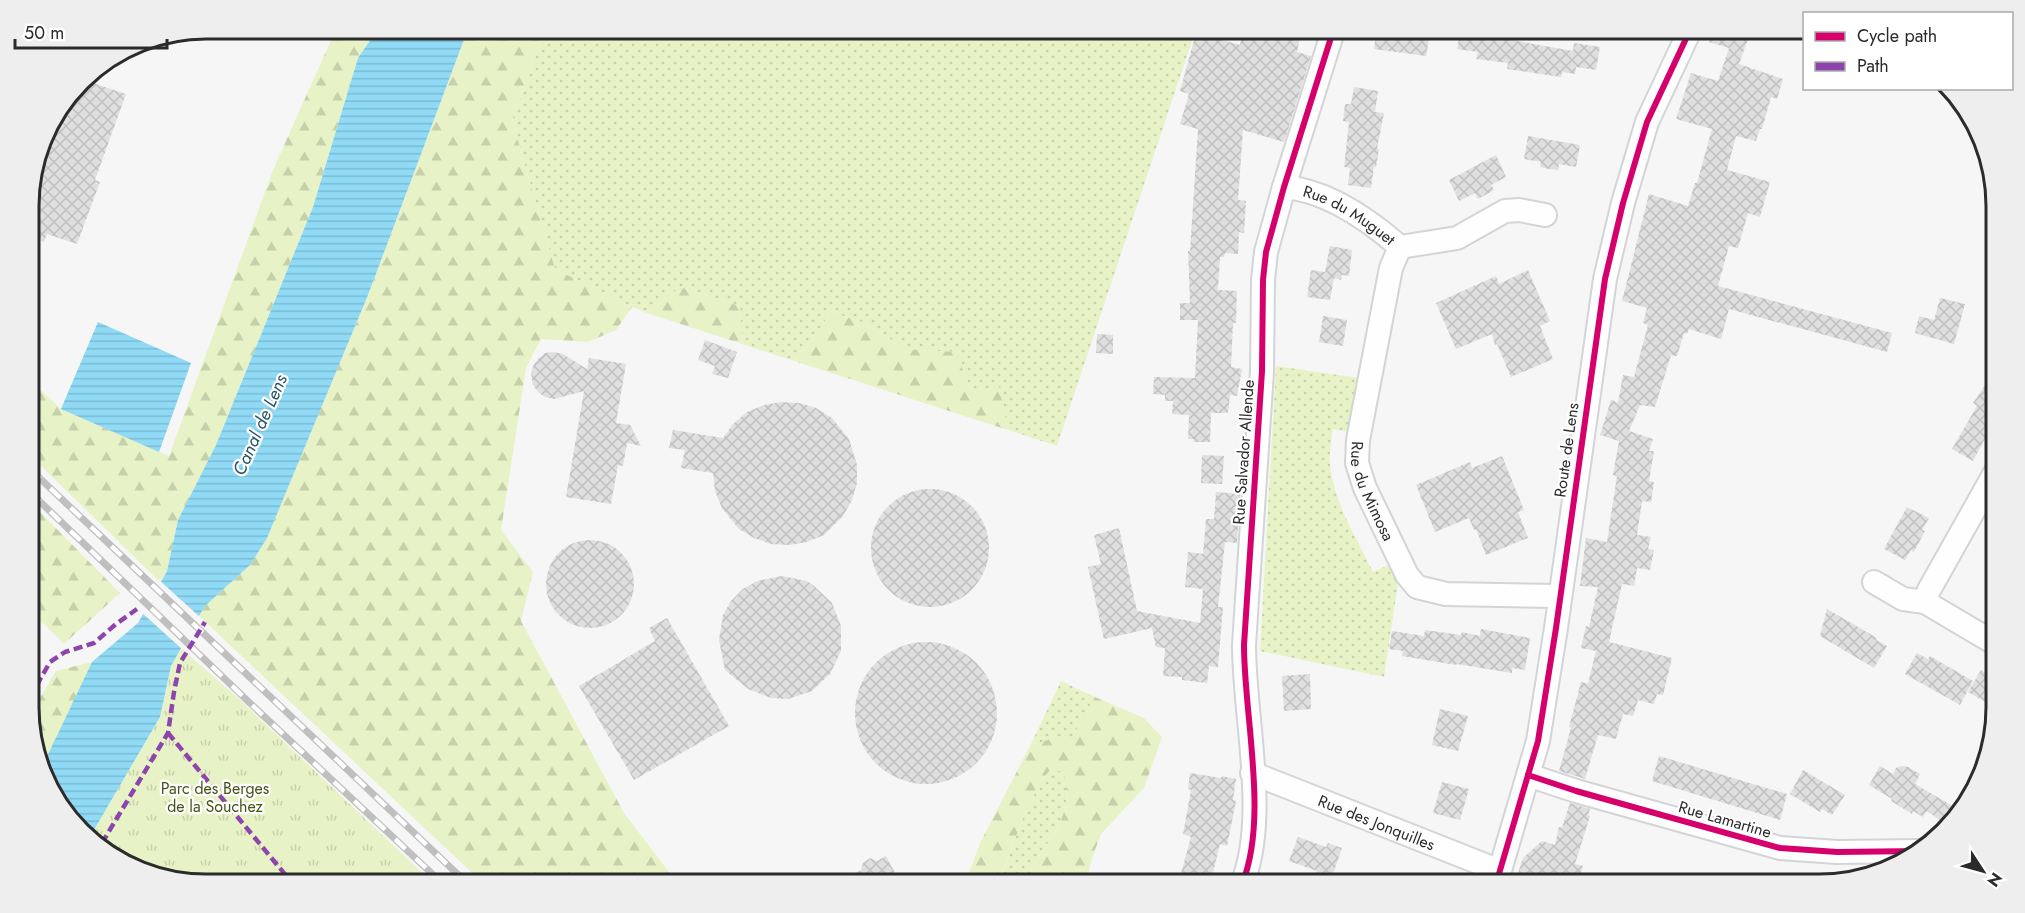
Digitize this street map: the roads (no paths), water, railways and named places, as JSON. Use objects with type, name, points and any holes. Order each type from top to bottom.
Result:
[{"type":"street","name":"Rue Salvador Allende","points":[[1245,874],[1251,855],[1254,829],[1244,645],[1262,371],[1263,280],[1266,252],[1284,187],[1331,39]]},
{"type":"street","name":"Route de Lens","points":[[1499,874],[1538,741],[1605,279],[1623,203],[1647,122],[1684,39]]},
{"type":"street","name":"Rue du Muguet","points":[[1284,187],[1319,195],[1373,224],[1400,247],[1457,238],[1505,212],[1519,210],[1545,215]]},
{"type":"street","name":"Rue du Mimosa","points":[[1400,247],[1391,268],[1358,440],[1357,463],[1365,488],[1407,575],[1417,587],[1446,594],[1559,596]]},
{"type":"street","points":[[1925,602],[1986,489]]},
{"type":"street","points":[[1874,582],[1903,598],[1925,602],[1986,638]]},
{"type":"street","name":"Rue des Jonquilles","points":[[1252,773],[1491,874]]},
{"type":"street","name":"Rue Lamartine","points":[[1528,775],[1576,791],[1780,848],[1838,852],[1904,850]]},
{"type":"water","name":"Canal de Lens","points":[[371,39],[464,39],[368,295],[267,538],[250,565],[205,606],[199,616],[171,666],[160,717],[94,830],[74,809],[61,790],[47,756],[92,662],[138,623],[167,571],[178,520],[216,445],[313,207],[358,58]]},
{"type":"water","points":[[98,322],[191,363],[159,452],[61,409]]},
{"type":"railway","points":[[39,478],[457,874]]},
{"type":"railway","points":[[39,501],[432,874]]},
{"type":"park label","name":"Parc des Berges de la Souchez","points":[[215,797]]}]
